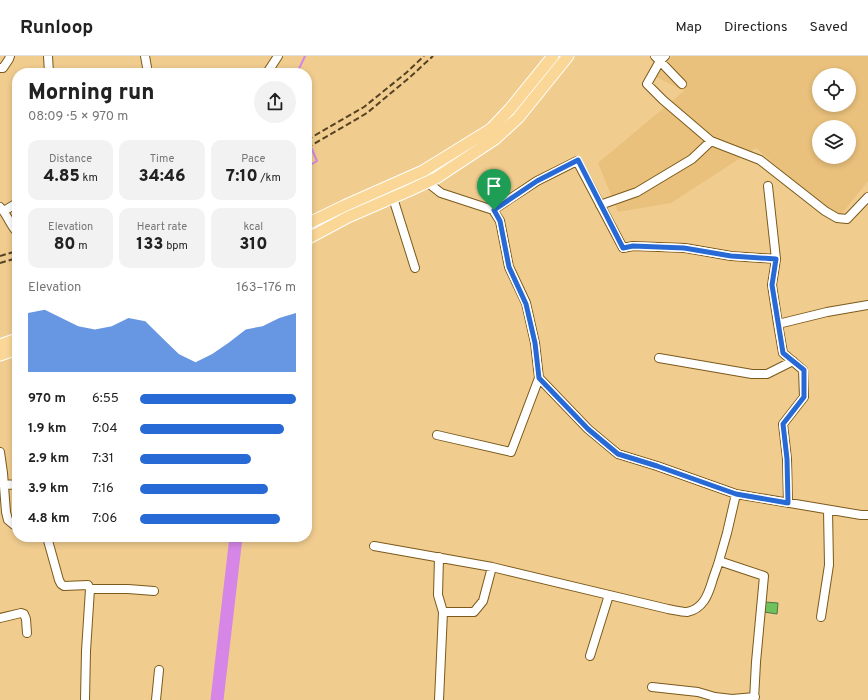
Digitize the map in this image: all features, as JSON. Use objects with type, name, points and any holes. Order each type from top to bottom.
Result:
[{"type":"main road","points":[[312,236],[348,217],[394,198],[491,129],[510,109],[553,56]]},
{"type":"main road","points":[[312,222],[344,206],[426,176],[436,178],[495,139],[518,118],[568,56]]},
{"type":"main road","points":[[0,345],[12,341]]},
{"type":"main road","points":[[0,355],[12,351]]},
{"type":"street","points":[[0,68],[3,68],[10,56]]},
{"type":"street","points":[[48,56],[49,68]]},
{"type":"street","points":[[145,56],[147,68]]},
{"type":"street","points":[[270,68],[278,56]]},
{"type":"street","points":[[682,84],[660,58],[647,84],[663,100],[711,141],[760,160],[836,218],[847,219],[868,197]]},
{"type":"street","points":[[600,205],[637,192],[692,159],[711,141]]},
{"type":"street","points":[[494,210],[537,181],[578,160],[623,248],[633,246],[684,248],[731,256],[776,259]]},
{"type":"street","points":[[426,176],[432,186],[441,193],[494,210],[500,221],[509,267],[526,304],[535,343],[539,378],[511,452],[437,435]]},
{"type":"street","points":[[768,186],[776,259],[772,285],[783,353],[804,370],[804,397],[783,424],[787,459],[788,503]]},
{"type":"street","points":[[394,198],[415,268]]},
{"type":"street","points":[[12,205],[2,209],[12,226]]},
{"type":"street","points":[[778,324],[826,312],[868,305]]},
{"type":"street","points":[[659,358],[752,374],[767,374],[793,361]]},
{"type":"street","points":[[539,378],[588,429],[618,454],[736,494],[828,510],[868,515]]},
{"type":"street","points":[[0,452],[4,484],[3,502],[8,520],[12,523]]},
{"type":"street","points":[[4,484],[12,485]]},
{"type":"street","points":[[374,546],[492,567],[685,612],[694,610],[700,606],[708,594],[720,561],[736,494]]},
{"type":"street","points":[[821,617],[830,565],[828,510]]},
{"type":"street","points":[[48,542],[59,580],[64,586],[88,586],[90,589],[154,590]]},
{"type":"street","points":[[439,557],[438,595],[443,612],[439,700]]},
{"type":"street","points":[[652,687],[698,692],[715,697],[732,699],[754,698],[764,576],[720,561]]},
{"type":"street","points":[[443,612],[474,612],[483,600],[492,567]]},
{"type":"street","points":[[85,700],[86,651],[90,589]]},
{"type":"street","points":[[590,656],[609,595]]},
{"type":"street","points":[[0,618],[21,613],[24,614],[27,633]]},
{"type":"street","points":[[156,700],[158,670]]},
{"type":"shaded area","points":[[672,56],[868,56],[868,181],[837,220],[756,148],[671,203],[618,212],[598,163],[684,91],[656,77]]},
{"type":"building","points":[[765,602],[778,603],[777,614],[764,612]]},
{"type":"waterway","points":[[299,68],[305,56]]},
{"type":"waterway","points":[[312,150],[317,161],[312,164]]},
{"type":"waterway","points":[[217,700],[235,542]]},
{"type":"railway","points":[[312,137],[364,107],[406,73],[424,56]]},
{"type":"railway","points":[[312,145],[367,113],[433,56]]},
{"type":"railway","points":[[0,256],[12,252]]},
{"type":"railway","points":[[0,263],[12,259]]},
{"type":"route","points":[[578,160],[623,248],[633,246],[684,248],[731,256],[776,259],[772,285],[783,353],[804,370],[804,397],[783,424],[787,459],[788,503],[736,494],[618,454],[588,429],[539,378],[535,343],[526,304],[509,267],[500,221],[494,210],[537,181],[578,160]]}]
